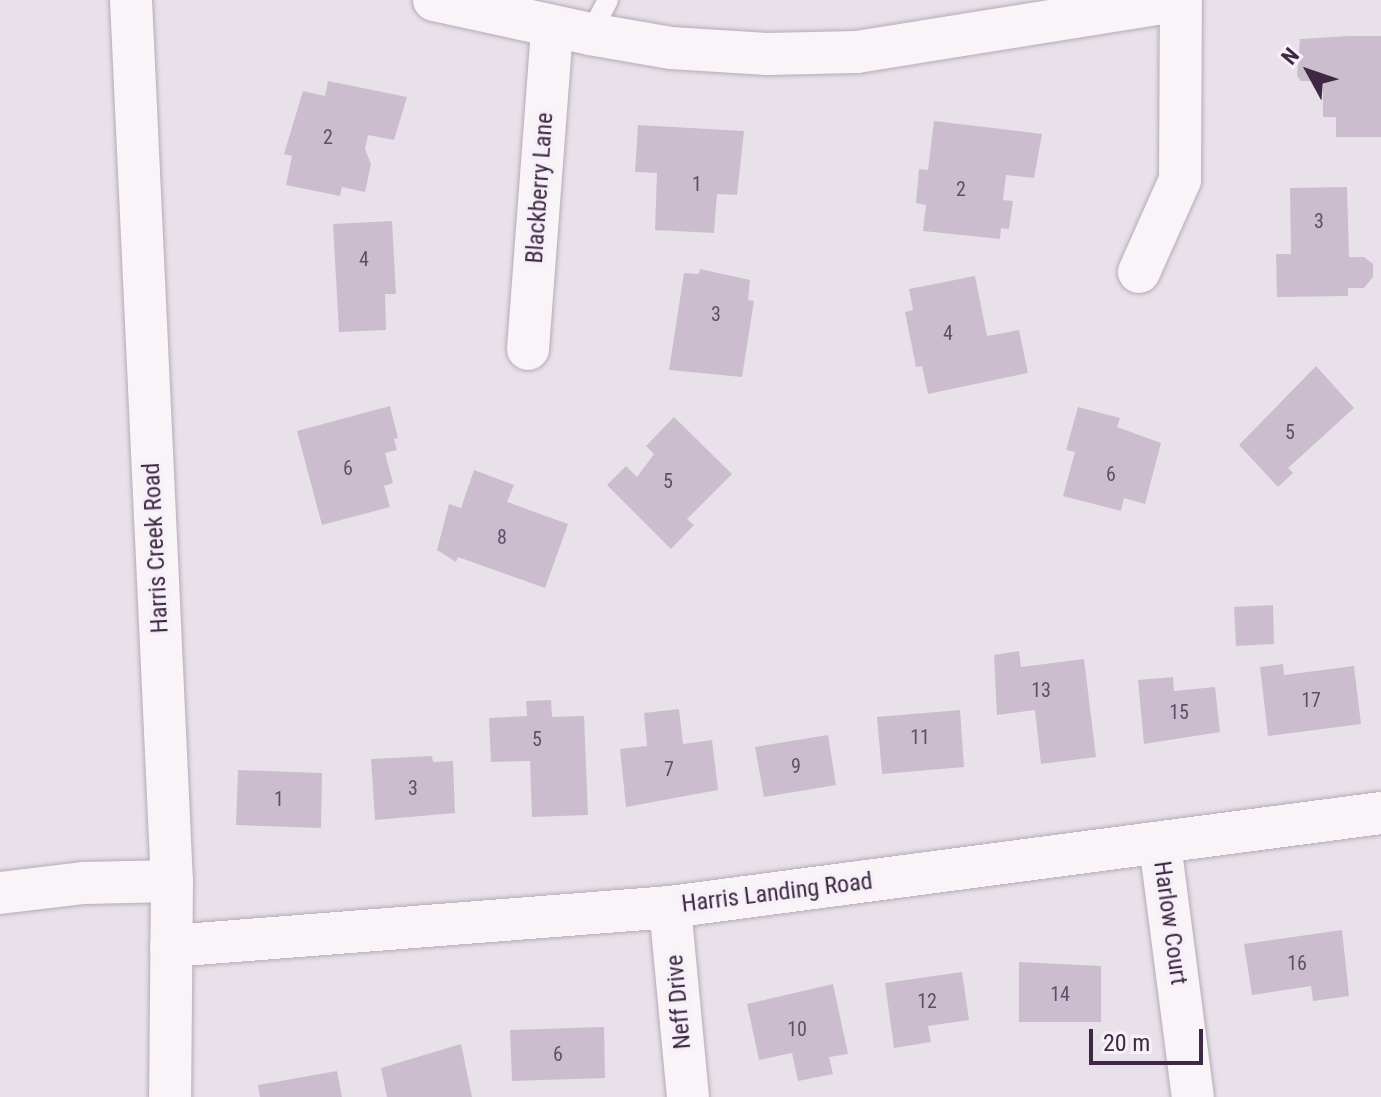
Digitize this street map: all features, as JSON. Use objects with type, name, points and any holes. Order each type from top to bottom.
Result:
[{"type":"street","name":"Harris Creek Road","points":[[131,0],[172,881],[170,1097]]},
{"type":"street","points":[[434,0],[583,21],[671,48],[767,54],[857,52],[1180,0],[1180,180],[1139,272]]},
{"type":"street","name":"Blackberry Lane","points":[[528,349],[583,21]]},
{"type":"street","name":"Harris Landing Road","points":[[171,946],[670,907],[1381,813]]},
{"type":"street","name":"Harlow Court","points":[[1160,844],[1193,1097]]},
{"type":"street","points":[[0,893],[84,883],[172,881]]},
{"type":"street","name":"Neff Drive","points":[[670,907],[688,1097]]},
{"type":"building","points":[[1381,36],[1381,137],[1336,137],[1336,117],[1323,117],[1323,81],[1301,81],[1297,76],[1300,39]]},
{"type":"building","points":[[328,81],[407,97],[394,140],[368,135],[365,149],[371,164],[365,192],[342,187],[340,196],[286,185],[292,156],[284,154],[303,91],[325,96]]},
{"type":"building","points":[[934,121],[1042,134],[1034,178],[1006,175],[1003,200],[1013,201],[1009,229],[1001,228],[1000,239],[923,231],[926,205],[916,203],[919,169],[928,170]]},
{"type":"building","points":[[638,125],[744,131],[737,195],[717,194],[714,233],[655,230],[657,173],[635,172]]},
{"type":"building","points":[[1347,187],[1349,257],[1364,257],[1373,264],[1373,277],[1364,288],[1348,288],[1348,296],[1277,297],[1276,254],[1291,254],[1290,188]]},
{"type":"building","points":[[392,221],[396,294],[385,294],[386,330],[339,332],[333,224]]},
{"type":"building","points":[[700,269],[750,280],[748,300],[754,301],[742,377],[669,370],[684,273],[699,274]]},
{"type":"building","points":[[975,276],[987,336],[1019,330],[1028,373],[928,394],[922,366],[916,367],[905,312],[913,310],[909,289]]},
{"type":"building","points":[[1316,366],[1354,408],[1288,468],[1293,473],[1278,487],[1239,445]]},
{"type":"building","points":[[390,406],[398,438],[394,439],[397,450],[385,453],[393,483],[384,486],[390,507],[322,525],[297,431]]},
{"type":"building","points":[[1078,407],[1120,418],[1117,427],[1161,443],[1145,504],[1124,498],[1121,511],[1063,496],[1075,452],[1066,450]]},
{"type":"building","points":[[674,417],[732,474],[687,519],[694,525],[671,549],[607,485],[626,466],[637,477],[654,454],[646,446]]},
{"type":"building","points":[[474,470],[514,485],[507,502],[568,524],[545,588],[458,557],[456,562],[437,550],[449,504],[461,508]]},
{"type":"building","points":[[1273,605],[1274,644],[1236,646],[1234,607]]},
{"type":"building","points":[[1019,651],[1021,667],[1084,659],[1096,757],[1041,764],[1035,710],[997,715],[994,655]]},
{"type":"building","points":[[1283,664],[1284,675],[1354,666],[1361,724],[1268,736],[1260,667]]},
{"type":"building","points":[[1173,677],[1174,691],[1215,687],[1220,732],[1144,744],[1138,680]]},
{"type":"building","points":[[551,700],[552,717],[584,716],[588,815],[532,817],[530,761],[491,762],[489,718],[527,716],[526,701]]},
{"type":"building","points":[[679,709],[683,744],[712,740],[718,790],[626,807],[620,749],[647,746],[644,713]]},
{"type":"building","points":[[960,710],[964,767],[882,774],[877,717]]},
{"type":"building","points":[[828,735],[836,785],[764,797],[755,747]]},
{"type":"building","points":[[432,756],[433,762],[453,761],[455,813],[375,820],[371,759]]},
{"type":"building","points":[[238,770],[322,773],[321,828],[236,825]]},
{"type":"building","points":[[1342,930],[1349,996],[1313,1001],[1311,986],[1252,995],[1244,944]]},
{"type":"building","points":[[1019,962],[1101,966],[1101,1022],[1019,1022]]},
{"type":"building","points":[[962,972],[969,1020],[928,1026],[931,1042],[894,1048],[885,983]]},
{"type":"building","points":[[833,984],[848,1054],[829,1057],[833,1074],[798,1081],[792,1053],[759,1060],[747,1004]]},
{"type":"building","points":[[604,1027],[605,1078],[512,1081],[510,1030]]},
{"type":"building","points":[[461,1044],[472,1097],[387,1097],[381,1068]]},
{"type":"building","points":[[337,1071],[342,1097],[260,1097],[258,1085]]}]
